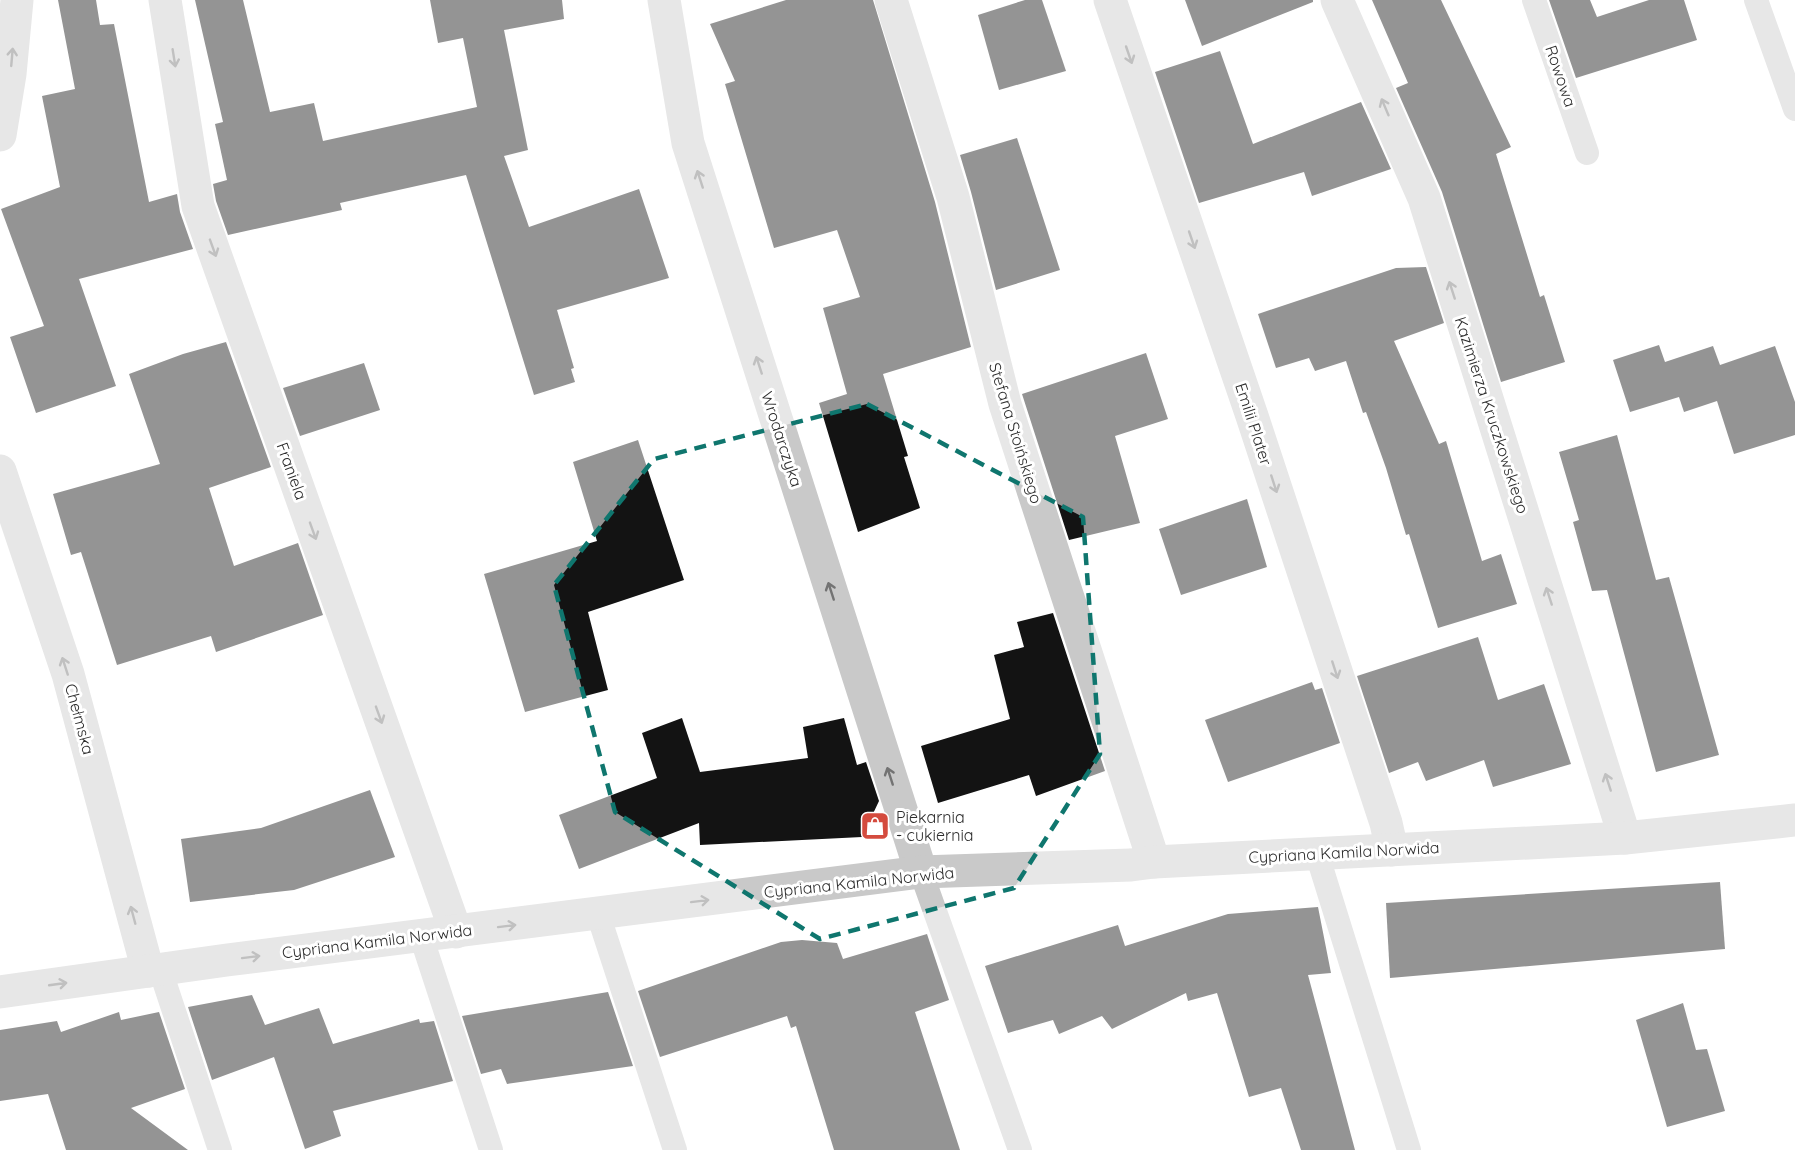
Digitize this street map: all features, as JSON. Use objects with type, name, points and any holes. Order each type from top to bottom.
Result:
[{"type":"street","points":[[0,135],[10,74],[17,0]]},
{"type":"street","name":"Franiela","points":[[165,0],[198,206],[456,932]]},
{"type":"street","name":"Wrodarczyka","points":[[664,0],[688,142],[921,872]]},
{"type":"street","name":"Stefana Stoińskiego","points":[[891,0],[953,197],[1005,404],[1154,862]]},
{"type":"street","name":"Emilii Plater","points":[[1110,0],[1252,416],[1386,824],[1392,850]]},
{"type":"street","name":"Kazimierza Kruczkowskiego","points":[[1337,0],[1424,198],[1625,837]]},
{"type":"street","name":"Chełmska","points":[[0,471],[68,674],[154,970]]},
{"type":"street","name":"Cypriana Kamila Norwida","points":[[0,992],[154,970],[921,872],[1131,865],[1625,837],[1795,820]]},
{"type":"lane","name":"Rowowa","points":[[1534,0],[1587,153]]},
{"type":"lane","points":[[1756,0],[1795,109]]},
{"type":"lane","points":[[1317,854],[1409,1150]]},
{"type":"lane","points":[[921,872],[1020,1150]]},
{"type":"lane","points":[[598,914],[675,1150]]},
{"type":"lane","points":[[422,936],[491,1150]]},
{"type":"lane","points":[[154,970],[220,1150]]},
{"type":"highlighted area","points":[[867,404],[1083,517],[1100,754],[1014,888],[820,939],[615,812],[554,585],[654,459]]},
{"type":"building","points":[[58,0],[96,0],[100,25],[114,24],[149,202],[177,194],[180,212],[193,249],[79,279],[116,386],[36,413],[10,337],[44,326],[1,209],[60,187],[42,96],[75,89]]},
{"type":"building","points":[[195,0],[243,0],[270,112],[314,103],[323,141],[477,107],[463,38],[438,43],[430,0],[562,0],[564,19],[504,30],[528,150],[504,156],[529,227],[639,189],[669,278],[557,310],[574,368],[571,369],[575,382],[534,395],[466,175],[340,203],[342,210],[228,235],[216,201],[213,184],[227,180],[215,124],[223,122]]},
{"type":"building","points":[[786,0],[873,0],[935,202],[971,347],[883,374],[908,456],[904,457],[920,508],[858,532],[819,403],[847,394],[823,308],[860,297],[837,230],[774,248],[725,84],[735,81],[710,24]]},
{"type":"building","points":[[1025,0],[1042,0],[1066,71],[999,90],[978,15]]},
{"type":"building","points":[[1185,0],[1313,0],[1313,2],[1202,46]]},
{"type":"building","points":[[1372,0],[1441,0],[1511,147],[1496,154],[1540,297],[1544,295],[1565,362],[1501,382],[1442,192],[1396,88],[1408,83]]},
{"type":"building","points":[[1549,0],[1590,0],[1597,17],[1649,0],[1684,0],[1697,40],[1576,78]]},
{"type":"building","points":[[1220,51],[1253,144],[1361,102],[1391,169],[1312,196],[1304,172],[1199,203],[1155,72]]},
{"type":"building","points":[[1017,138],[1060,270],[996,290],[960,155]]},
{"type":"building","points":[[1426,267],[1444,323],[1394,341],[1439,444],[1446,441],[1482,561],[1501,554],[1517,604],[1438,628],[1409,534],[1406,535],[1386,468],[1366,412],[1363,413],[1346,361],[1315,371],[1309,358],[1276,368],[1258,314],[1396,268]]},
{"type":"building","points":[[226,342],[271,467],[209,488],[234,566],[298,543],[323,615],[216,652],[211,636],[117,665],[81,552],[71,555],[53,494],[160,464],[129,374],[183,354]]},
{"type":"building","points":[[1659,345],[1665,362],[1713,346],[1720,365],[1775,346],[1795,402],[1795,435],[1734,454],[1717,401],[1684,412],[1679,397],[1630,412],[1613,360]]},
{"type":"building","points":[[1146,353],[1168,419],[1115,436],[1140,523],[1069,540],[1022,394]]},
{"type":"building","points":[[364,363],[380,410],[300,436],[283,388]]},
{"type":"building","points":[[1617,435],[1656,580],[1669,577],[1719,755],[1656,772],[1607,590],[1592,591],[1573,522],[1579,520],[1559,452]]},
{"type":"building","points":[[638,440],[684,580],[588,612],[608,690],[525,712],[484,574],[597,541],[573,462]]},
{"type":"building","points":[[1247,499],[1267,567],[1181,595],[1159,529]]},
{"type":"building","points":[[1053,613],[1105,771],[1036,796],[1029,775],[938,803],[921,746],[1010,719],[994,655],[1024,647],[1017,622]]},
{"type":"building","points":[[1478,637],[1498,700],[1544,684],[1571,764],[1493,787],[1484,760],[1426,781],[1418,762],[1389,773],[1357,676]]},
{"type":"building","points":[[1312,682],[1315,690],[1322,688],[1340,743],[1228,782],[1205,720]]},
{"type":"building","points":[[682,718],[700,772],[808,758],[803,727],[844,718],[857,765],[866,762],[879,801],[862,837],[700,845],[699,823],[579,869],[559,815],[657,778],[642,733]]},
{"type":"building","points":[[370,790],[395,857],[294,890],[190,902],[181,839],[261,828]]},
{"type":"building","points":[[1720,882],[1725,949],[1390,978],[1386,903]]},
{"type":"building","points":[[1318,907],[1331,973],[1308,975],[1355,1150],[1301,1150],[1281,1088],[1249,1097],[1217,993],[1188,1001],[1186,993],[1112,1029],[1102,1016],[1059,1034],[1053,1020],[1008,1033],[985,966],[1118,925],[1125,946],[1228,914]]},
{"type":"building","points":[[927,934],[949,1000],[915,1012],[960,1150],[834,1150],[796,1026],[791,1028],[787,1016],[660,1057],[638,991],[781,942],[802,940],[837,943],[843,959]]},
{"type":"building","points":[[608,992],[633,1066],[507,1084],[501,1069],[481,1074],[462,1016]]},
{"type":"building","points":[[252,995],[265,1025],[319,1008],[333,1044],[419,1019],[420,1023],[434,1021],[453,1081],[333,1111],[341,1136],[305,1149],[274,1057],[212,1080],[188,1007]]},
{"type":"building","points":[[1683,1003],[1696,1050],[1707,1049],[1725,1111],[1667,1127],[1636,1020]]},
{"type":"building","points":[[119,1012],[121,1020],[159,1012],[185,1089],[131,1108],[188,1150],[66,1150],[48,1094],[0,1101],[0,1030],[57,1021],[61,1032]]},
{"type":"place","name":"Piekarnia - cukiernia","points":[[875,826]]}]
